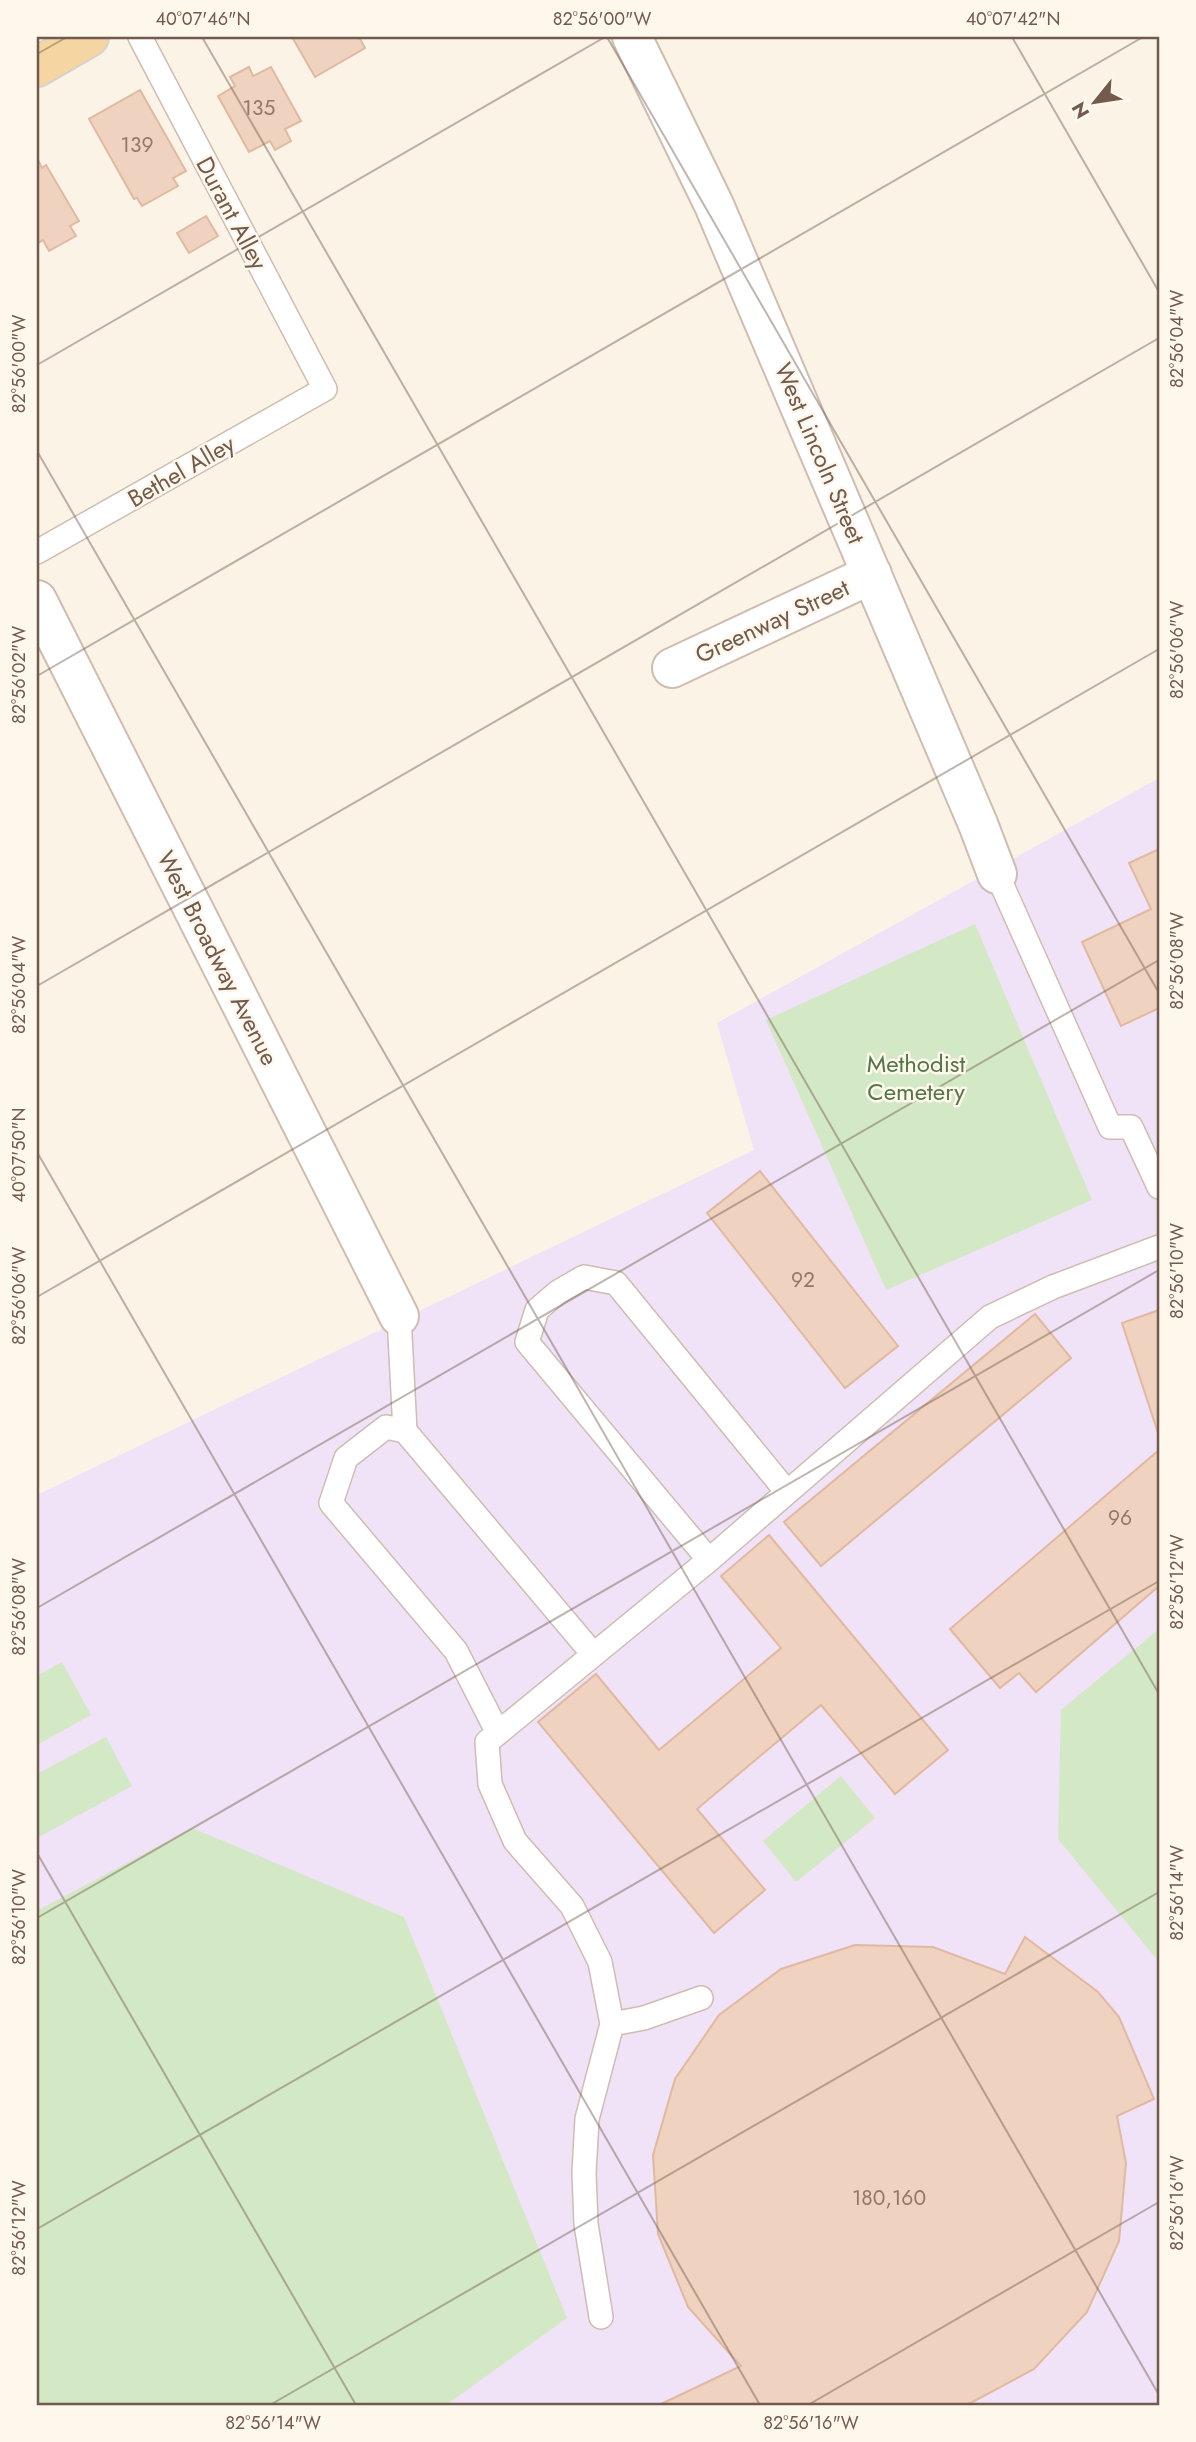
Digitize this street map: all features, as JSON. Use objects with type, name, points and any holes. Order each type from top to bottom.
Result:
[{"type":"main road","points":[[37,66],[89,37]]},
{"type":"street","name":"West Lincoln Street","points":[[632,37],[714,205],[998,874]]},
{"type":"street","name":"Greenway Street","points":[[672,668],[872,574]]},
{"type":"street","name":"West Broadway Avenue","points":[[37,600],[399,1316]]},
{"type":"lane","name":"Durant Alley","points":[[140,37],[325,389]]},
{"type":"lane","name":"Bethel Alley","points":[[37,552],[325,389]]},
{"type":"lane","points":[[998,874],[1110,1127],[1131,1127],[1159,1187]]},
{"type":"lane","points":[[601,2317],[586,2224],[583,2173],[587,2119],[612,2024],[600,1962],[572,1906],[515,1841],[490,1784],[487,1742],[709,1560],[990,1317],[1053,1287],[1159,1247]]},
{"type":"lane","points":[[709,1560],[527,1342],[537,1310],[558,1292],[584,1277],[616,1283],[787,1492]]},
{"type":"lane","points":[[399,1316],[405,1431],[593,1654]]},
{"type":"lane","points":[[405,1431],[386,1427],[346,1458],[331,1503],[456,1651],[498,1733]]},
{"type":"lane","points":[[612,2024],[644,2018],[701,1998]]},
{"type":"shaded area","points":[[1159,778],[1159,2405],[37,2405],[37,1495],[754,1150],[717,1023]]},
{"type":"green space","name":"Methodist Cemetery","points":[[975,924],[1092,1200],[886,1290],[766,1020]]},
{"type":"green space","points":[[1159,1629],[1159,1962],[1058,1839],[1061,1710]]},
{"type":"green space","points":[[62,1662],[91,1715],[37,1745],[37,1676]]},
{"type":"green space","points":[[106,1737],[132,1786],[37,1838],[37,1774]]},
{"type":"green space","points":[[841,1776],[875,1818],[796,1882],[763,1841]]},
{"type":"green space","points":[[192,1828],[404,1917],[567,2318],[446,2405],[37,2405],[37,1911]]},
{"type":"building","points":[[292,37],[359,37],[365,48],[315,77]]},
{"type":"building","points":[[249,67],[253,76],[271,67],[301,121],[285,129],[291,141],[275,150],[270,141],[249,152],[218,96],[235,86],[230,77]]},
{"type":"building","points":[[140,90],[186,171],[173,178],[178,186],[142,206],[137,198],[134,199],[89,119]]},
{"type":"building","points":[[37,158],[42,168],[46,165],[79,221],[70,226],[76,236],[49,251],[43,240],[37,244]]},
{"type":"building","points":[[206,216],[218,236],[189,253],[177,233]]},
{"type":"building","points":[[1159,849],[1159,1008],[1121,1026],[1082,942],[1151,909],[1129,863]]},
{"type":"building","points":[[760,1171],[898,1346],[845,1388],[707,1213]]},
{"type":"building","points":[[1159,1310],[1159,1436],[1122,1323]]},
{"type":"building","points":[[1035,1314],[1071,1358],[821,1566],[784,1522]]},
{"type":"building","points":[[1159,1450],[1159,1586],[1036,1692],[1019,1673],[1000,1688],[950,1629]]},
{"type":"building","points":[[769,1535],[948,1750],[895,1794],[821,1705],[697,1809],[765,1890],[714,1933],[538,1722],[596,1674],[659,1750],[781,1648],[721,1576]]},
{"type":"building","points":[[1025,1937],[1098,1992],[1119,2017],[1154,2099],[1117,2116],[1126,2163],[1119,2241],[1087,2312],[1034,2369],[967,2405],[659,2405],[741,2366],[688,2307],[658,2234],[653,2155],[675,2079],[719,2015],[781,1969],[855,1945],[933,1947],[1005,1974]]}]
